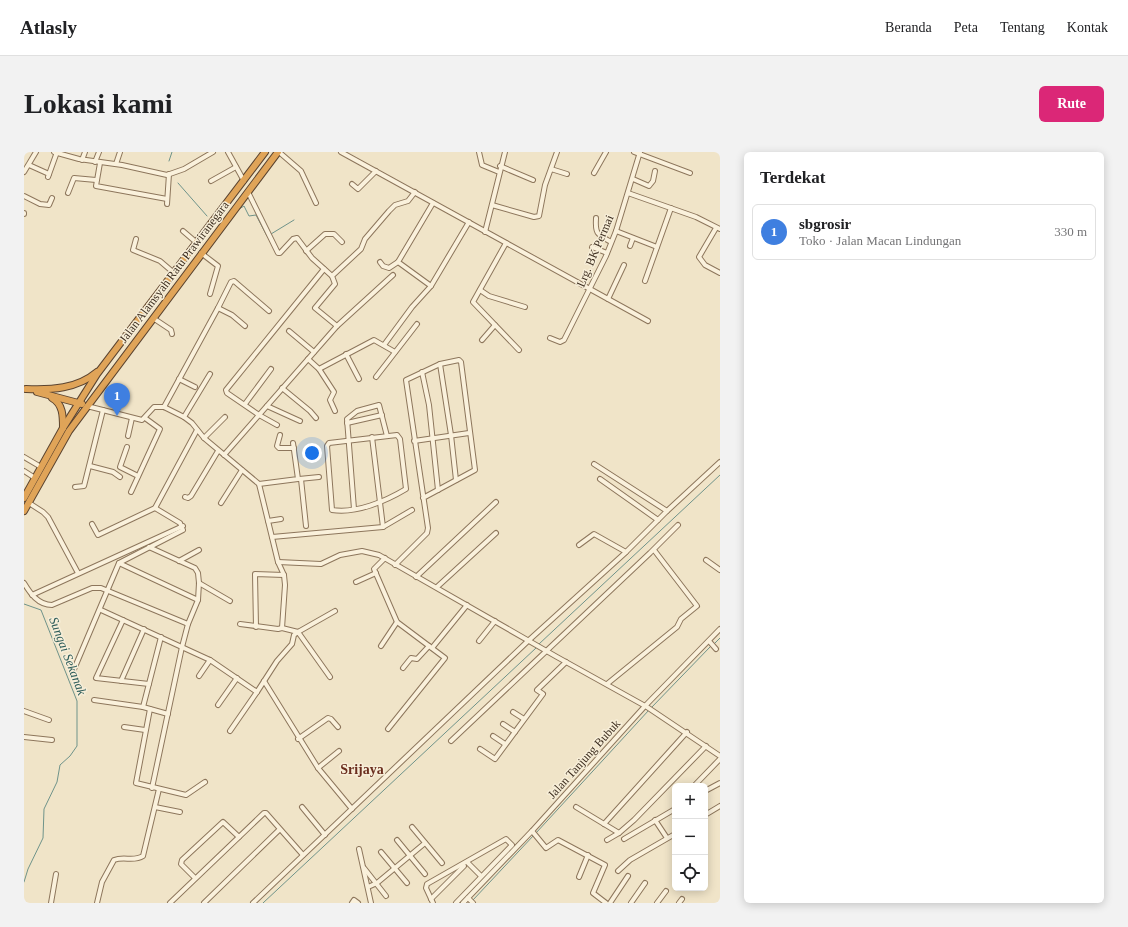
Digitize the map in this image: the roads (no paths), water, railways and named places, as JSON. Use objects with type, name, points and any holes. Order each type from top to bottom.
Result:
[{"type":"highway","name":"Jalan Alamsyah Ratu Prawiranegara","points":[[78,403],[104,366],[265,152]]},
{"type":"highway","name":"Jalan Alamsyah Ratu Prawiranegara","points":[[26,500],[69,431],[87,406],[278,152]]},
{"type":"highway","points":[[24,511],[26,500],[35,478],[78,403],[88,397],[114,363],[126,354]]},
{"type":"highway","points":[[25,389],[61,388],[80,383],[104,366]]},
{"type":"highway","points":[[25,389],[87,406]]},
{"type":"highway","points":[[44,394],[58,403],[63,415],[63,428]]},
{"type":"street","points":[[24,172],[36,152]]},
{"type":"street","points":[[29,165],[48,176],[56,152],[82,160],[116,164],[170,174],[176,173],[213,152]]},
{"type":"street","points":[[82,160],[85,152]]},
{"type":"street","points":[[100,152],[96,186],[167,202],[170,174]]},
{"type":"street","points":[[116,164],[120,152]]},
{"type":"street","points":[[228,152],[244,181]]},
{"type":"street","points":[[278,152],[299,168],[316,203]]},
{"type":"street","points":[[341,152],[648,321]]},
{"type":"street","points":[[479,152],[482,165],[499,172]]},
{"type":"street","points":[[485,232],[500,166],[505,152]]},
{"type":"street","points":[[492,205],[534,217],[539,216],[545,185],[557,152]]},
{"type":"street","points":[[594,173],[606,152]]},
{"type":"street","points":[[634,152],[690,173]]},
{"type":"street","name":"Lrg. BK Permai","points":[[550,338],[560,342],[564,340],[590,289],[616,231],[640,154]]},
{"type":"street","points":[[500,166],[534,180]]},
{"type":"street","points":[[211,181],[236,167]]},
{"type":"street","points":[[551,169],[567,174]]},
{"type":"street","points":[[633,180],[649,186],[653,182],[655,171]]},
{"type":"street","points":[[352,184],[358,189],[376,172]]},
{"type":"street","points":[[68,192],[74,178],[96,180]]},
{"type":"street","points":[[248,192],[278,253],[280,253],[296,238],[306,251],[332,276],[335,284],[315,308],[337,326]]},
{"type":"street","points":[[332,276],[361,249],[364,240],[389,211],[395,205],[408,201],[415,192]]},
{"type":"street","points":[[628,193],[696,217],[718,229],[699,257],[705,265],[720,273]]},
{"type":"street","points":[[24,196],[40,204],[49,206],[52,198]]},
{"type":"street","points":[[380,262],[383,266],[389,268],[398,262],[432,203]]},
{"type":"street","points":[[645,281],[671,208]]},
{"type":"street","points":[[596,218],[595,229],[597,233],[611,242]]},
{"type":"street","points":[[384,345],[412,307],[430,286],[469,222]]},
{"type":"street","points":[[183,231],[197,243]]},
{"type":"street","points":[[616,231],[657,247]]},
{"type":"street","points":[[306,251],[325,234],[334,234],[342,242]]},
{"type":"street","points":[[630,246],[633,238]]},
{"type":"street","points":[[136,239],[133,250],[160,260],[174,274]]},
{"type":"street","points":[[506,243],[473,303],[520,350]]},
{"type":"street","points":[[592,247],[607,253]]},
{"type":"street","points":[[202,254],[218,266],[210,294]]},
{"type":"street","points":[[398,262],[430,286]]},
{"type":"street","points":[[608,299],[624,265]]},
{"type":"street","points":[[277,425],[258,415],[227,392],[227,388],[324,269]]},
{"type":"street","points":[[224,455],[337,326],[392,275]]},
{"type":"street","points":[[164,407],[231,282],[234,281],[269,311]]},
{"type":"street","points":[[480,290],[489,296],[526,307]]},
{"type":"street","points":[[218,308],[232,315],[245,326]]},
{"type":"street","points":[[153,318],[171,330],[172,334]]},
{"type":"street","points":[[376,377],[417,324]]},
{"type":"street","points":[[482,340],[495,325]]},
{"type":"street","points":[[289,331],[314,352]]},
{"type":"street","points":[[319,369],[373,340],[395,352]]},
{"type":"street","points":[[346,354],[360,379]]},
{"type":"street","points":[[308,359],[319,369],[334,392],[330,400],[335,411]]},
{"type":"street","points":[[395,565],[428,532],[405,381],[440,364],[459,360],[461,362],[475,470],[423,498]]},
{"type":"street","points":[[440,364],[456,480]]},
{"type":"street","points":[[245,404],[271,369]]},
{"type":"street","points":[[422,372],[429,405],[438,490]]},
{"type":"street","points":[[184,417],[210,374]]},
{"type":"street","points":[[179,379],[195,387]]},
{"type":"street","points":[[282,388],[310,411],[316,418]]},
{"type":"street","points":[[354,509],[347,423],[348,418],[357,411],[378,405],[382,415],[386,436]]},
{"type":"street","points":[[87,406],[141,420],[145,418],[154,407],[164,407],[184,417],[218,451],[259,484],[278,562],[284,575],[285,585],[282,628]]},
{"type":"street","points":[[267,406],[300,421]]},
{"type":"street","points":[[75,487],[84,486],[103,410]]},
{"type":"street","points":[[347,423],[382,415]]},
{"type":"street","points":[[204,438],[225,417]]},
{"type":"street","points":[[128,436],[132,418]]},
{"type":"street","points":[[131,492],[160,429],[145,418]]},
{"type":"street","points":[[92,524],[98,535],[155,508],[196,430]]},
{"type":"street","points":[[414,441],[469,433]]},
{"type":"street","points":[[280,435],[279,448],[294,448]]},
{"type":"street","points":[[396,435],[400,439],[406,488],[380,503],[354,509],[332,510],[327,446],[330,442],[386,436],[396,435]]},
{"type":"street","points":[[372,437],[383,527]]},
{"type":"street","points":[[293,442],[300,479],[306,526]]},
{"type":"street","points":[[127,447],[120,467],[138,476]]},
{"type":"street","points":[[185,497],[188,498],[191,496],[218,451]]},
{"type":"street","points":[[24,457],[41,467]]},
{"type":"street","points":[[253,903],[720,462]]},
{"type":"street","points":[[594,464],[667,511]]},
{"type":"street","points":[[90,466],[113,472],[120,476]]},
{"type":"street","points":[[221,504],[242,470]]},
{"type":"street","points":[[24,471],[35,478]]},
{"type":"street","points":[[259,484],[319,477]]},
{"type":"street","points":[[600,479],[658,520]]},
{"type":"street","points":[[26,500],[44,512],[48,517],[78,573]]},
{"type":"street","points":[[416,577],[496,502]]},
{"type":"street","points":[[155,508],[183,526]]},
{"type":"street","points":[[272,536],[383,527],[412,510]]},
{"type":"street","points":[[268,521],[281,519]]},
{"type":"street","points":[[451,740],[545,650],[654,550],[678,525]]},
{"type":"street","points":[[32,595],[183,526]]},
{"type":"street","points":[[72,674],[119,563],[182,530],[183,526]]},
{"type":"street","points":[[437,587],[496,533]]},
{"type":"street","points":[[580,545],[594,534],[626,552]]},
{"type":"street","points":[[149,547],[195,568],[198,573],[199,583],[198,600],[188,624],[182,647],[152,788]]},
{"type":"street","points":[[179,561],[199,550]]},
{"type":"street","points":[[607,684],[677,627],[680,620],[698,606],[654,550]]},
{"type":"street","points":[[278,562],[321,564],[340,555],[362,551],[370,552],[385,558],[530,642],[646,706],[687,732],[720,756]]},
{"type":"street","points":[[385,558],[375,568],[397,622],[444,655],[444,659],[388,730]]},
{"type":"street","points":[[706,560],[720,570]]},
{"type":"street","points":[[119,563],[198,600]]},
{"type":"street","points":[[356,582],[376,573]]},
{"type":"street","points":[[256,627],[255,574],[284,575]]},
{"type":"street","points":[[24,583],[32,595],[40,602],[49,605],[92,588],[108,589],[188,624]]},
{"type":"street","points":[[199,583],[230,601]]},
{"type":"street","points":[[402,668],[411,658],[418,659],[431,647],[467,605]]},
{"type":"street","points":[[100,610],[210,660],[257,692]]},
{"type":"street","points":[[230,731],[277,661],[292,644],[294,635],[335,611]]},
{"type":"street","points":[[123,620],[96,678],[149,684]]},
{"type":"street","points":[[479,641],[495,621]]},
{"type":"street","points":[[381,646],[397,622]]},
{"type":"street","points":[[240,624],[256,627],[282,628],[298,632],[330,677]]},
{"type":"street","name":"Jalan Tanjung Bubuk","points":[[463,903],[470,900],[482,878],[515,843],[533,833],[646,706],[720,628]]},
{"type":"street","points":[[121,681],[144,629]]},
{"type":"street","points":[[143,707],[160,637]]},
{"type":"street","points":[[709,641],[716,649]]},
{"type":"street","points":[[199,676],[210,660]]},
{"type":"street","points":[[480,749],[494,759],[543,694],[537,690],[566,662]]},
{"type":"street","points":[[218,705],[236,678]]},
{"type":"street","points":[[264,681],[298,739],[318,768],[352,810]]},
{"type":"street","points":[[94,700],[143,707],[168,714]]},
{"type":"street","points":[[150,709],[135,782],[137,784],[152,788],[186,795],[205,782]]},
{"type":"street","points":[[24,711],[50,720]]},
{"type":"street","points":[[513,712],[524,719]]},
{"type":"street","points":[[298,739],[328,718],[331,719],[338,727]]},
{"type":"street","points":[[503,724],[515,732]]},
{"type":"street","points":[[124,727],[145,730]]},
{"type":"street","points":[[604,824],[687,732]]},
{"type":"street","points":[[493,736],[506,744]]},
{"type":"street","points":[[24,737],[52,740]]},
{"type":"street","points":[[607,840],[640,814],[706,746]]},
{"type":"street","points":[[715,752],[720,750]]},
{"type":"street","points":[[318,768],[339,751]]},
{"type":"street","points":[[697,783],[720,759]]},
{"type":"street","points":[[708,789],[720,782]]},
{"type":"street","points":[[96,903],[102,882],[114,860],[135,860],[143,856],[160,789]]},
{"type":"street","points":[[708,813],[720,806]]},
{"type":"street","points":[[155,807],[180,812]]},
{"type":"street","points":[[302,807],[325,835]]},
{"type":"street","points":[[576,807],[619,832]]},
{"type":"street","points":[[624,839],[672,811]]},
{"type":"street","points":[[170,903],[265,813],[279,830],[304,855]]},
{"type":"street","points":[[655,820],[667,838]]},
{"type":"street","points":[[195,878],[181,864],[182,860],[223,822],[239,837]]},
{"type":"street","points":[[412,827],[442,863]]},
{"type":"street","points":[[204,903],[279,830]]},
{"type":"street","points":[[533,833],[546,848],[558,840],[588,855],[605,866],[593,893],[606,903]]},
{"type":"street","points":[[618,871],[630,860],[672,836]]},
{"type":"street","points":[[467,862],[432,901],[426,888],[427,884],[506,839],[515,843]]},
{"type":"street","points":[[397,840],[424,874]]},
{"type":"street","points":[[368,886],[377,883],[425,843]]},
{"type":"street","points":[[359,849],[371,903]]},
{"type":"street","points":[[381,852],[407,883]]},
{"type":"street","points":[[579,877],[588,855]]},
{"type":"street","points":[[456,903],[482,878],[467,862]]},
{"type":"street","points":[[363,866],[386,896]]},
{"type":"street","points":[[51,903],[56,874]]},
{"type":"street","points":[[610,903],[628,876]]},
{"type":"street","points":[[631,903],[645,883]]},
{"type":"street","points":[[657,903],[666,891]]},
{"type":"street","points":[[679,903],[682,899]]},
{"type":"street","points":[[352,903],[354,900],[358,903]]},
{"type":"waterway","points":[[169,161],[172,152]]},
{"type":"waterway","points":[[178,183],[207,216]]},
{"type":"waterway","points":[[239,209],[244,206],[249,216],[256,215],[267,236]]},
{"type":"waterway","points":[[271,234],[294,220]]},
{"type":"waterway","points":[[539,644],[720,475]]},
{"type":"waterway","name":"Sungai Sekanak","points":[[24,604],[41,610],[77,701],[77,746],[70,756],[60,765],[57,782],[44,809],[43,838],[28,869],[24,882]]},
{"type":"waterway","points":[[715,643],[720,638]]},
{"type":"waterway","points":[[651,708],[711,646]]},
{"type":"waterway","points":[[263,903],[536,648]]},
{"type":"waterway","points":[[536,833],[649,710]]},
{"type":"waterway","points":[[473,900],[534,835]]},
{"type":"place","name":"sbgrosir","points":[[117,416]]},
{"type":"district","name":"Srijaya","points":[[362,769]]}]
